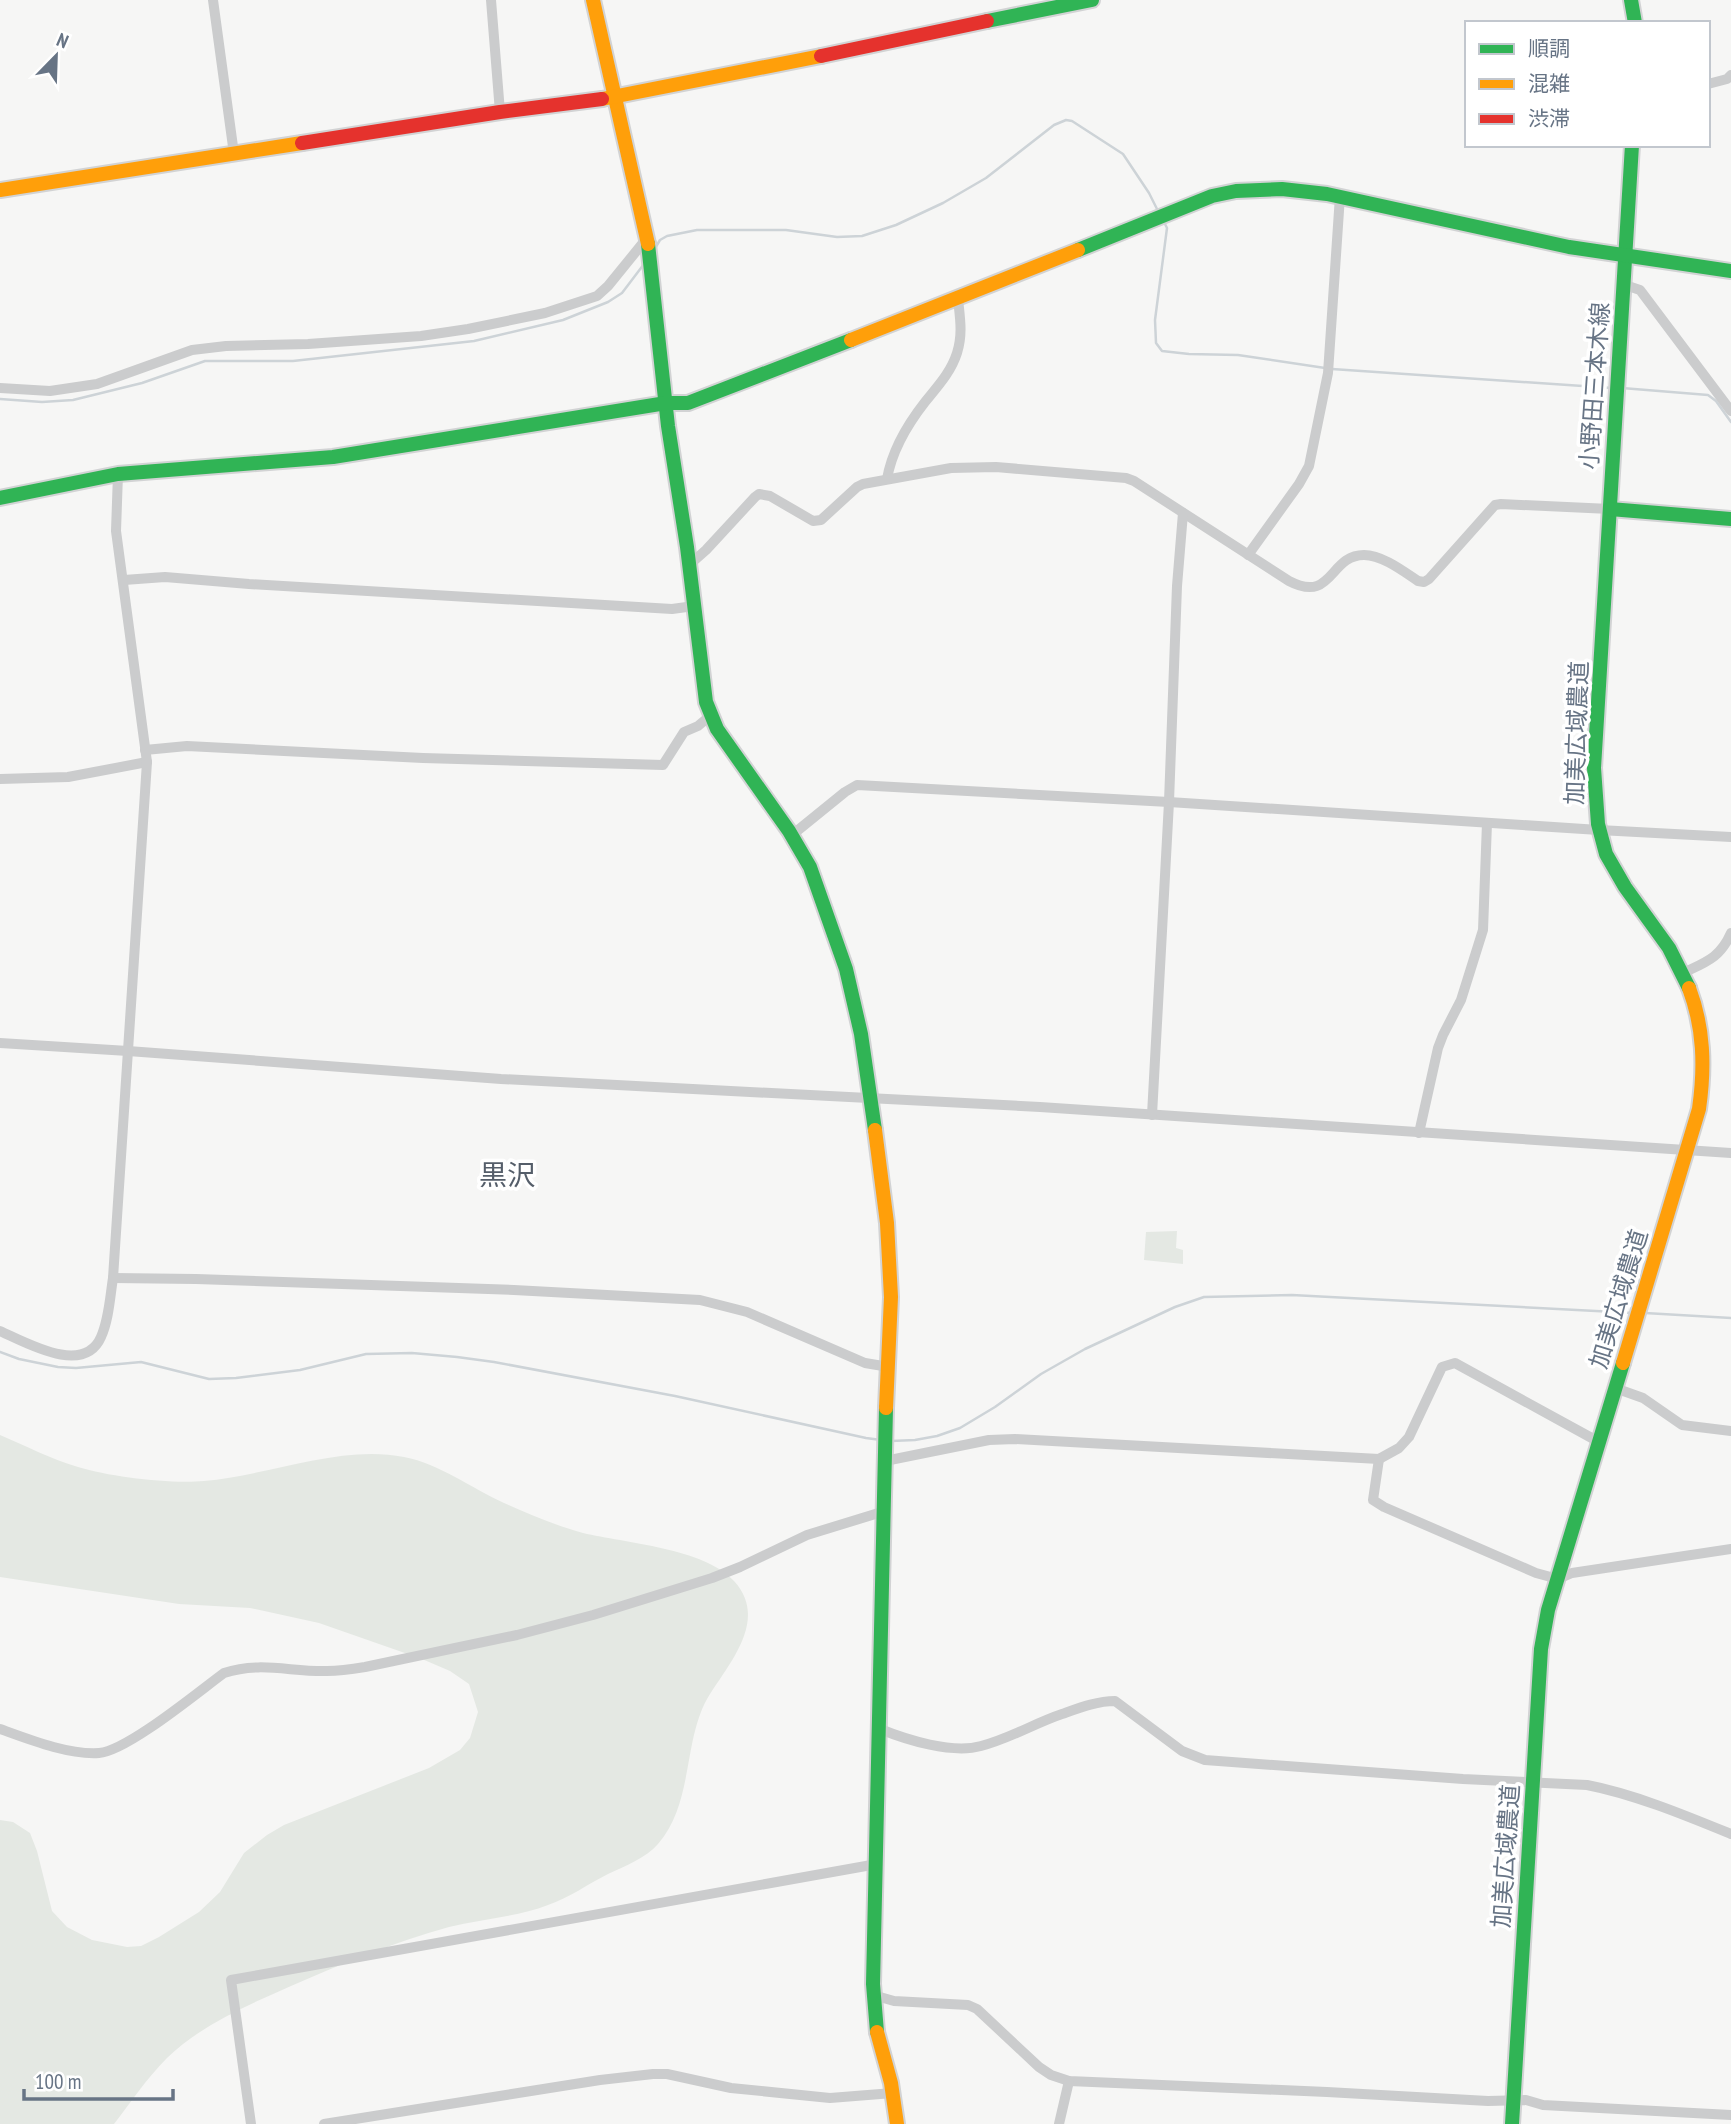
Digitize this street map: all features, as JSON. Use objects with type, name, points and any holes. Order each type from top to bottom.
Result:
[{"type":"street","points":[[214,0],[234,154]]},
{"type":"street","points":[[491,0],[500,112]]},
{"type":"street","points":[[593,0],[648,243],[666,403],[706,702],[722,736],[792,835],[810,867],[846,969],[861,1034],[871,1100],[890,1260],[873,1995],[877,2033],[893,2092],[897,2124]]},
{"type":"street","points":[[0,190],[500,112],[614,98],[1092,0]]},
{"type":"street","points":[[1631,0],[1635,21]]},
{"type":"street","points":[[1710,83],[1727,79],[1731,75]]},
{"type":"street","name":"小野田三本木線","points":[[1610,509],[1632,147]]},
{"type":"street","points":[[0,498],[118,474],[344,455],[666,403],[688,403],[958,299],[1212,196],[1250,188],[1287,188],[1340,196],[1537,240],[1731,271]]},
{"type":"street","points":[[1248,555],[1309,466],[1328,373],[1340,196]]},
{"type":"street","points":[[0,388],[50,391],[97,384],[192,350],[421,336],[545,313],[597,296],[648,243]]},
{"type":"street","points":[[1625,285],[1640,290],[1731,411]]},
{"type":"street","points":[[887,479],[891,461],[904,433],[954,362],[961,328],[958,299]]},
{"type":"street","points":[[689,565],[759,494],[770,496],[813,521],[821,520],[857,487],[870,482],[951,468],[996,467],[1126,478],[1289,581],[1305,588],[1312,588],[1324,582],[1345,562],[1363,555],[1379,559],[1424,582],[1495,506],[1501,504],[1610,509],[1731,519]]},
{"type":"street","points":[[0,1331],[37,1348],[59,1354],[83,1355],[93,1350],[103,1334],[113,1278],[147,762],[116,531],[118,474]]},
{"type":"street","name":"加美広域農道","points":[[1512,2124],[1541,1649],[1548,1610],[1688,1150],[1700,1108],[1704,1074],[1703,1034],[1695,999],[1678,961],[1611,866],[1599,831],[1594,768],[1610,509]]},
{"type":"street","points":[[1152,1115],[1169,802],[1177,586],[1183,513]]},
{"type":"street","points":[[124,580],[165,577],[516,601],[671,609],[694,606]]},
{"type":"street","points":[[145,750],[187,746],[663,765],[684,732],[698,726],[711,715]]},
{"type":"street","points":[[0,779],[68,777],[147,762]]},
{"type":"street","points":[[792,835],[857,785],[1731,837]]},
{"type":"street","points":[[1419,1133],[1438,1048],[1461,1000],[1483,930],[1487,823]]},
{"type":"street","points":[[1683,973],[1719,954],[1731,933]]},
{"type":"street","points":[[0,1044],[501,1079],[871,1100],[921,1100],[1731,1153]]},
{"type":"street","points":[[113,1278],[358,1284],[688,1298],[727,1306],[865,1363],[889,1367]]},
{"type":"street","points":[[885,1457],[989,1440],[1015,1439],[1379,1459],[1399,1448],[1409,1437],[1438,1374],[1442,1367],[1451,1363],[1599,1442]]},
{"type":"street","points":[[1615,1388],[1643,1398],[1682,1425],[1731,1431]]},
{"type":"street","points":[[1379,1459],[1373,1500],[1536,1573],[1558,1579],[1572,1573],[1731,1549]]},
{"type":"street","points":[[0,1729],[58,1747],[101,1753],[127,1743],[224,1672],[240,1667],[268,1666],[341,1671],[517,1635],[712,1578],[807,1535],[885,1511]]},
{"type":"street","points":[[880,1729],[910,1740],[968,1749],[1082,1707],[1115,1701],[1182,1751],[1205,1760],[1463,1779],[1587,1785],[1605,1788],[1731,1834]]},
{"type":"street","points":[[251,2124],[231,1980],[877,1864]]},
{"type":"street","points":[[873,1995],[894,2001],[968,2005],[977,2009],[1040,2067],[1051,2075],[1069,2081],[1488,2101],[1526,2100],[1543,2105],[1731,2115]]},
{"type":"street","points":[[324,2124],[653,2074],[667,2074],[767,2093],[830,2098],[893,2092]]},
{"type":"street","points":[[1059,2124],[1069,2081]]},
{"type":"shaded area","points":[[1177,1231],[1176,1248],[1183,1250],[1183,1264],[1144,1260],[1146,1232]]},
{"type":"shaded area","points":[[0,1435],[91,1471],[174,1481],[228,1478],[304,1462],[355,1455],[404,1457],[430,1465],[504,1503],[553,1523],[583,1533],[663,1548],[704,1561],[721,1570],[734,1581],[744,1595],[748,1609],[747,1624],[736,1653],[701,1711],[678,1809],[670,1827],[658,1844],[641,1858],[556,1902],[408,1939],[310,1978],[226,2017],[180,2046],[167,2058],[114,2124],[0,2124],[0,1820],[13,1822],[30,1833],[52,1911],[67,1927],[92,1940],[127,1947],[141,1946],[199,1912],[220,1892],[244,1853],[267,1835],[284,1825],[429,1768],[460,1750],[470,1738],[478,1712],[469,1684],[450,1671],[319,1623],[250,1608],[179,1604],[0,1577]]},
{"type":"waterway","points":[[654,250],[660,240],[667,236],[697,230],[786,230],[837,237],[862,236],[896,225],[943,203],[986,178],[1054,125],[1066,120],[1072,121],[1123,154],[1159,213]]},
{"type":"waterway","points":[[1164,222],[1167,228],[1155,320],[1156,343],[1162,351],[1238,355],[1325,368]]},
{"type":"waterway","points":[[0,399],[42,402],[73,400],[142,383],[205,361],[293,361],[474,341],[563,320],[608,302],[622,293],[644,264]]},
{"type":"waterway","points":[[1332,369],[1612,388]]},
{"type":"waterway","points":[[1622,388],[1708,395],[1716,401],[1731,422]]},
{"type":"waterway","points":[[891,1441],[937,1436],[960,1428],[1041,1374],[1085,1349],[1175,1307],[1204,1297],[1292,1295],[1634,1313]]},
{"type":"waterway","points":[[1645,1313],[1731,1318]]},
{"type":"waterway","points":[[0,1352],[58,1367],[141,1362],[209,1379],[300,1370],[366,1354],[412,1353],[457,1357],[675,1396],[881,1440]]},
{"type":"traffic: fast","points":[[987,21],[1092,0]]},
{"type":"traffic: fast","points":[[1631,0],[1635,21]]},
{"type":"traffic: fast","points":[[1632,147],[1594,768],[1598,824],[1606,854],[1625,887],[1669,948],[1689,988]]},
{"type":"traffic: fast","points":[[1078,250],[1212,196],[1236,191],[1282,189],[1327,194],[1569,247],[1731,271]]},
{"type":"traffic: fast","points":[[648,244],[668,426],[687,547],[706,702],[717,729],[789,831],[810,867],[846,969],[861,1034],[875,1130]]},
{"type":"traffic: fast","points":[[0,498],[118,474],[333,457],[666,403],[688,403],[851,340]]},
{"type":"traffic: fast","points":[[1610,509],[1731,519]]},
{"type":"traffic: fast","points":[[1512,2124],[1541,1649],[1548,1610],[1623,1363]]},
{"type":"traffic: fast","points":[[877,2032],[873,1984],[886,1408]]},
{"type":"traffic: slow","points":[[593,0],[648,244]]},
{"type":"traffic: slow","points":[[602,99],[821,56]]},
{"type":"traffic: slow","points":[[0,190],[302,143]]},
{"type":"traffic: slow","points":[[851,340],[1078,250]]},
{"type":"traffic: slow","points":[[1623,1363],[1699,1109],[1702,1048],[1698,1018],[1689,988]]},
{"type":"traffic: slow","points":[[875,1130],[887,1223],[891,1297],[886,1408]]},
{"type":"traffic: slow","points":[[877,2032],[891,2083],[897,2124]]},
{"type":"traffic: jam","points":[[821,56],[987,21]]},
{"type":"traffic: jam","points":[[302,143],[602,99]]},
{"type":"district","name":"黒沢","points":[[507,1175]]}]
